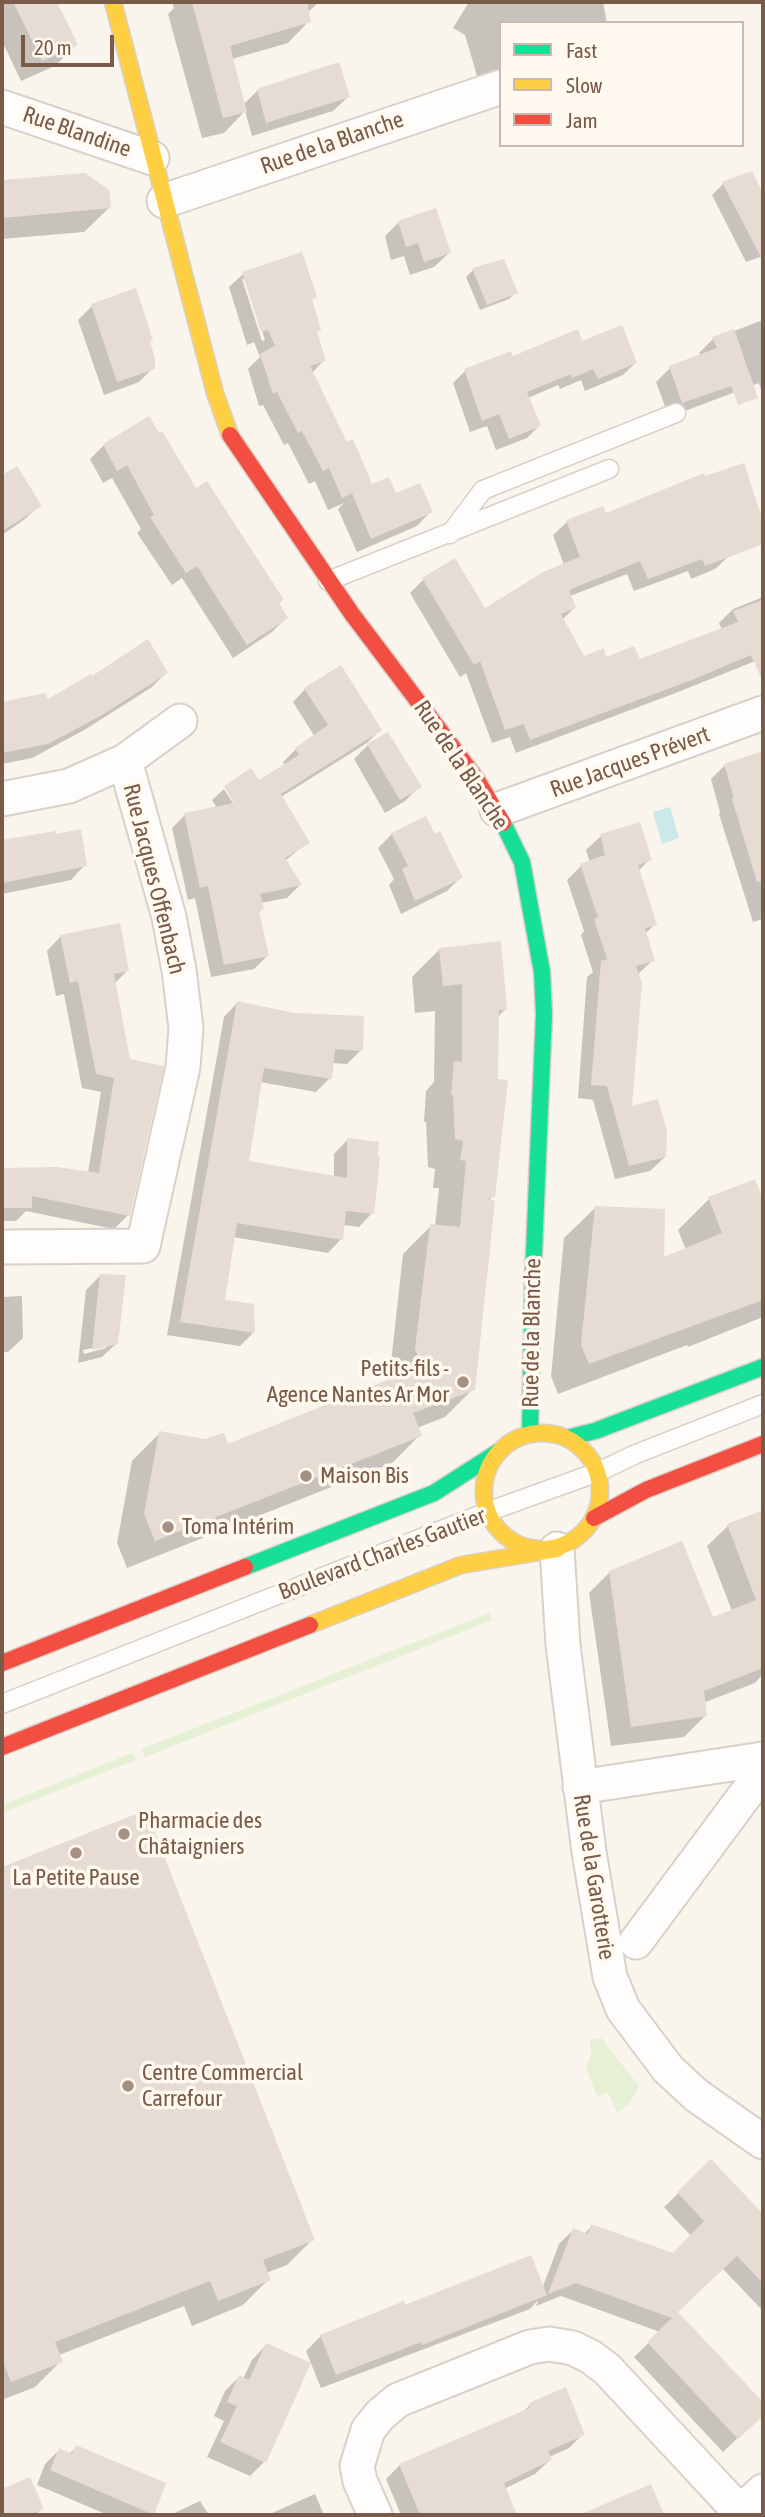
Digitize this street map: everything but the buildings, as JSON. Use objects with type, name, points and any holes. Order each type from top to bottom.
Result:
[{"type":"main road","name":"Rue de la Blanche","points":[[113,2],[215,394],[232,439],[328,581],[475,777],[497,810],[522,862],[542,972],[543,1000],[530,1434]]},
{"type":"main road","points":[[567,1438],[595,1431],[763,1367]]},
{"type":"main road","points":[[498,1452],[485,1476],[483,1492],[487,1512],[500,1533],[527,1548],[557,1549],[571,1542],[588,1528],[594,1518],[599,1504],[598,1472],[580,1447],[567,1438],[555,1434],[530,1434]]},
{"type":"main road","name":"Boulevard Charles Gautier","points":[[2,1663],[434,1493],[508,1443],[530,1434]]},
{"type":"main road","points":[[594,1518],[646,1490],[763,1444]]},
{"type":"main road","name":"Boulevard Charles Gautier","points":[[2,1747],[461,1565],[557,1549]]},
{"type":"street","name":"Rue de la Blanche","points":[[164,201],[499,88]]},
{"type":"street","name":"Rue Blandine","points":[[2,107],[152,158]]},
{"type":"street","name":"Rue Jacques Prévert","points":[[497,810],[763,713]]},
{"type":"street","points":[[2,799],[69,786],[125,761],[180,721]]},
{"type":"street","name":"Rue Jacques Offenbach","points":[[2,1247],[143,1246],[183,1067],[186,1027],[169,918],[125,761]]},
{"type":"street","name":"Rue de la Garotterie","points":[[557,1549],[563,1645],[580,1787],[610,1977],[623,2008],[668,2069],[696,2095],[763,2142]]},
{"type":"street","points":[[580,1787],[763,1759]]},
{"type":"street","points":[[636,1942],[763,1771]]},
{"type":"street","points":[[375,2515],[360,2481],[357,2466],[368,2430],[380,2415],[398,2400],[530,2347],[549,2344],[573,2348],[607,2369],[747,2506]]},
{"type":"lane","points":[[450,534],[483,490],[676,413]]},
{"type":"lane","points":[[328,581],[609,469]]},
{"type":"lane","name":"Boulevard Charles Gautier","points":[[2,1704],[487,1512],[598,1472],[636,1454],[763,1404]]},
{"type":"green space","points":[[489,1613],[492,1620],[145,1757],[142,1749]]},
{"type":"green space","points":[[133,1753],[136,1760],[2,1813],[2,1805]]},
{"type":"green space","points":[[601,2038],[639,2086],[629,2104],[617,2113],[608,2093],[597,2096],[586,2068],[591,2055],[590,2040]]},
{"type":"water","points":[[670,807],[679,838],[662,844],[653,812]]},
{"type":"traffic: fast","points":[[503,823],[522,862],[542,972],[544,1014],[533,1276],[530,1434]]},
{"type":"traffic: fast","points":[[567,1438],[595,1431],[763,1367]]},
{"type":"traffic: fast","points":[[245,1567],[434,1493],[498,1452]]},
{"type":"traffic: slow","points":[[113,2],[215,393],[230,435]]},
{"type":"traffic: slow","points":[[542,1433],[564,1437],[583,1450],[596,1469],[600,1491],[596,1513],[583,1532],[564,1545],[542,1549],[520,1545],[501,1532],[488,1513],[484,1491],[488,1469],[501,1450],[520,1437],[542,1433]]},
{"type":"traffic: slow","points":[[310,1625],[461,1565],[557,1549]]},
{"type":"traffic: jam","points":[[230,435],[352,614],[475,777],[503,823]]},
{"type":"traffic: jam","points":[[594,1518],[646,1490],[763,1444]]},
{"type":"traffic: jam","points":[[2,1663],[245,1567]]},
{"type":"traffic: jam","points":[[2,1747],[310,1625]]},
{"type":"place","name":"Petits-fils - Agence Nantes Ar Mor","points":[[463,1382]]},
{"type":"place","name":"Maison Bis","points":[[306,1476]]},
{"type":"place","name":"Toma Intérim","points":[[168,1527]]},
{"type":"place","name":"Pharmacie des Châtaigniers","points":[[124,1834]]},
{"type":"place","name":"La Petite Pause","points":[[76,1853]]},
{"type":"place","name":"Centre Commercial Carrefour","points":[[128,2086]]}]
